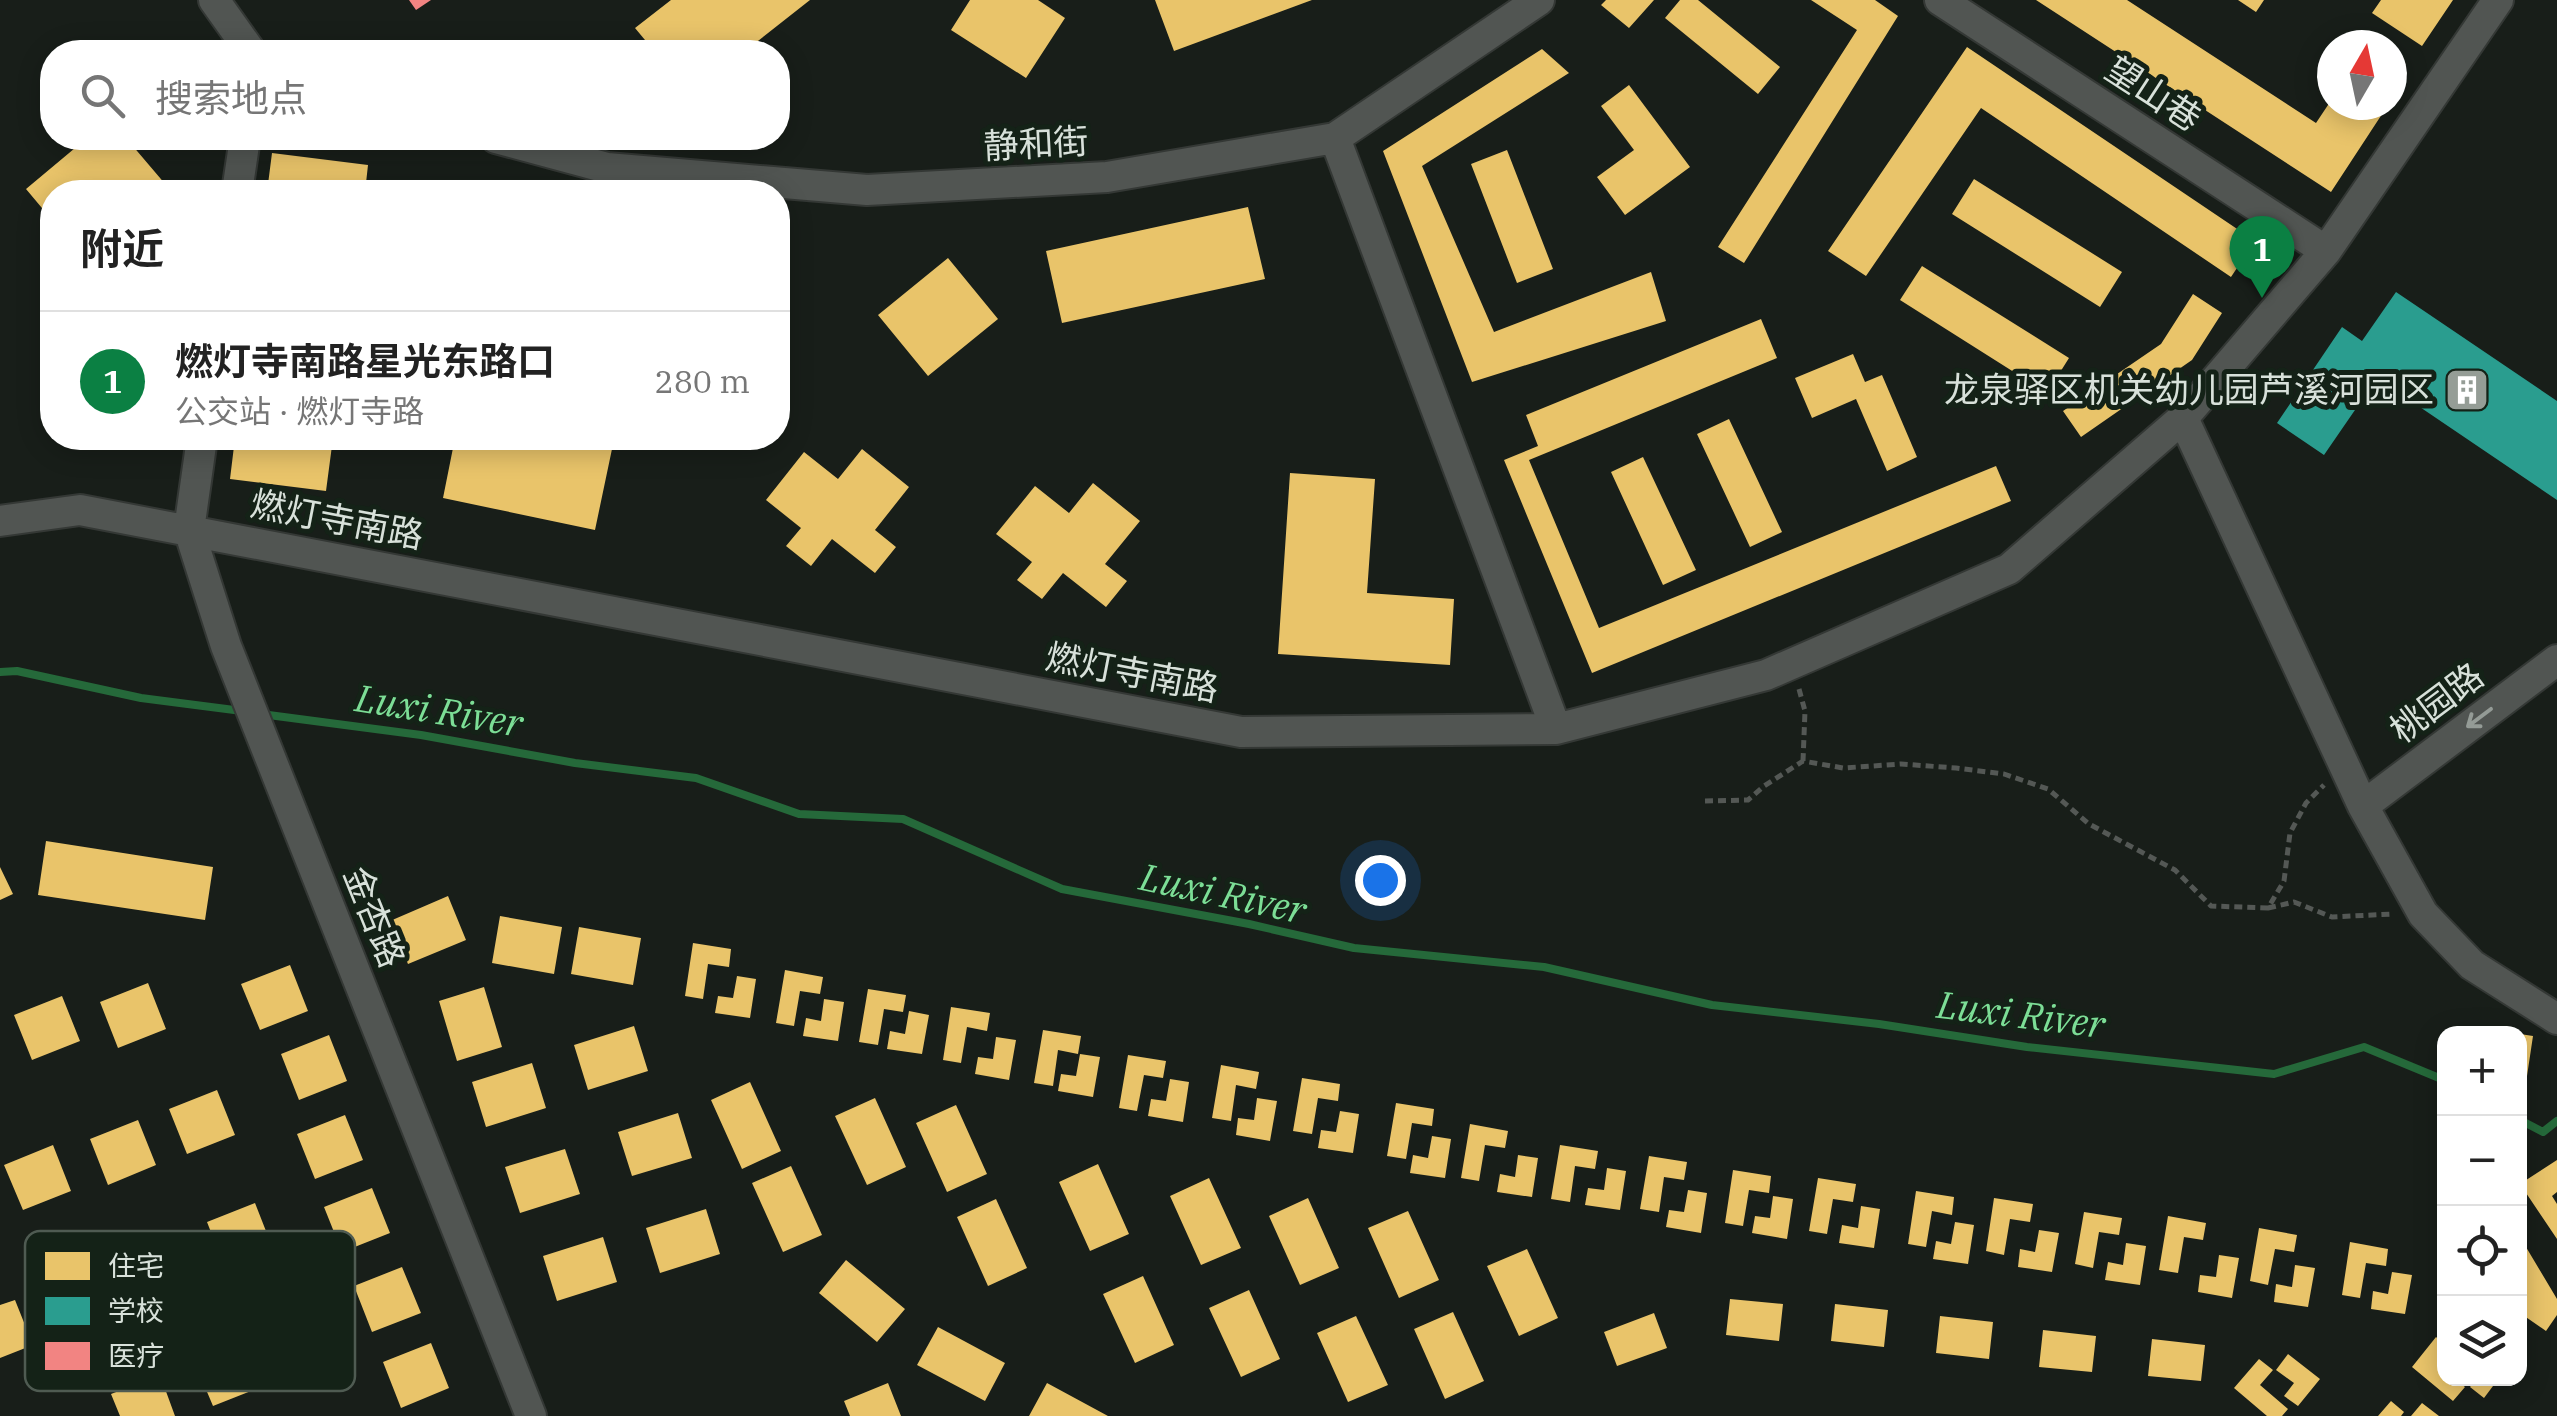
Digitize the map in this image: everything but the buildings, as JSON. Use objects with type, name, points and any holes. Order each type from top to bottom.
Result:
[{"type":"street","points":[[214,0],[243,40]]},
{"type":"street","name":"静和街","points":[[790,183],[867,190],[1107,178],[1335,138],[1539,0]]},
{"type":"street","name":"望山巷","points":[[1940,0],[2326,252]]},
{"type":"street","name":"燃灯寺南路","points":[[0,521],[80,510],[1241,732],[1556,729],[1766,675],[2009,569],[2183,418],[2326,252],[2498,0]]},
{"type":"street","points":[[1335,138],[1556,729]]},
{"type":"street","points":[[239,180],[242,150]]},
{"type":"street","name":"静和街","points":[[540,150],[607,168],[749,180]]},
{"type":"street","points":[[2183,418],[2362,806],[2421,911],[2472,965],[2557,1019]]},
{"type":"street","name":"金杏路","points":[[200,450],[189,530],[226,646],[531,1416]]},
{"type":"street","name":"桃园路","points":[[2362,806],[2557,660]]},
{"type":"path","points":[[1793,663],[1805,711],[1803,761]]},
{"type":"path","points":[[1705,801],[1748,800],[1803,761],[1843,768],[1901,764],[2004,774],[2048,789],[2089,824],[2175,870],[2211,906],[2268,908],[2294,902],[2332,916],[2421,911]]},
{"type":"path","points":[[2268,908],[2284,881],[2290,833],[2306,802],[2344,766]]},
{"type":"waterway","name":"Luxi River","points":[[0,672],[17,671],[141,698],[242,711]]},
{"type":"waterway","name":"Luxi River","points":[[261,714],[696,778],[799,814],[903,819],[1062,889],[1354,948],[1544,967],[1712,1005],[1879,1024],[2027,1047],[2274,1074],[2364,1047],[2437,1077]]},
{"type":"waterway","name":"Luxi River","points":[[2527,1124],[2543,1132],[2557,1121]]},
{"type":"place","name":"燃灯寺南路星光东路口","points":[[2262,298]]},
{"type":"place","name":"龙泉驿区机关幼儿园芦溪河园区","points":[[2467,390]]}]
